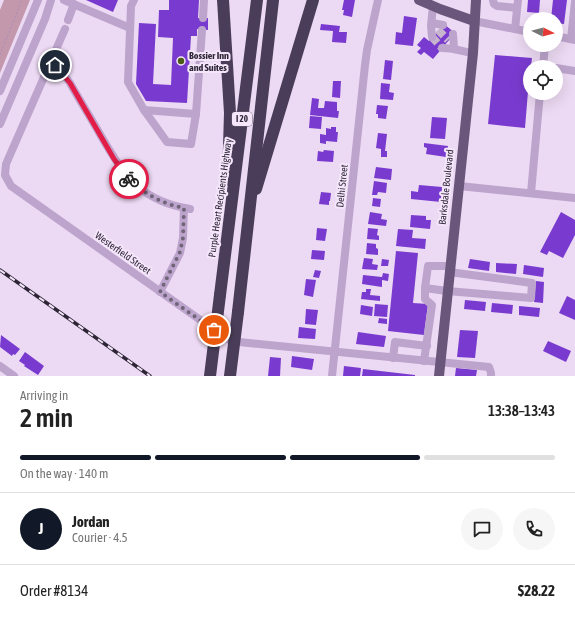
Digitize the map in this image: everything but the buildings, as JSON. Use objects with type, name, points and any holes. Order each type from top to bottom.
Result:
[{"type":"highway","points":[[223,0],[230,113],[227,239]]},
{"type":"highway","name":"Purple Heart Recipients Highway","points":[[210,376],[257,0]]},
{"type":"highway","name":"I 20","points":[[230,376],[273,0]]},
{"type":"highway","points":[[249,209],[261,174],[312,0]]},
{"type":"main road","points":[[419,0],[474,20]]},
{"type":"main road","name":"Barksdale Boulevard","points":[[439,376],[459,186],[476,0]]},
{"type":"street","points":[[0,91],[38,0]]},
{"type":"street","points":[[0,124],[45,19],[51,0]]},
{"type":"street","points":[[64,0],[130,28]]},
{"type":"street","points":[[134,0],[131,6],[128,82],[144,110],[167,142],[191,144],[196,114],[202,30]]},
{"type":"street","points":[[203,18],[204,0]]},
{"type":"street","name":"Delhi Street","points":[[332,376],[365,65],[378,0]]},
{"type":"street","points":[[493,0],[494,4],[497,6],[517,4],[515,29]]},
{"type":"street","points":[[563,38],[573,40],[575,2]]},
{"type":"street","points":[[68,20],[74,4]]},
{"type":"street","points":[[432,37],[433,6]]},
{"type":"street","points":[[474,20],[523,31]]},
{"type":"street","points":[[432,23],[440,28]]},
{"type":"street","name":"Westerfield Street","points":[[65,29],[6,164],[6,179],[13,188],[230,340],[489,367],[491,376]]},
{"type":"street","points":[[451,37],[454,48]]},
{"type":"street","points":[[442,48],[454,48],[472,53]]},
{"type":"street","points":[[51,62],[62,72],[70,83],[114,159],[126,175],[139,188],[156,199],[170,205],[187,208],[180,252],[160,292]]},
{"type":"street","points":[[563,69],[575,71]]},
{"type":"street","points":[[530,193],[539,100]]},
{"type":"street","points":[[144,110],[196,114]]},
{"type":"street","points":[[459,186],[575,198]]},
{"type":"street","points":[[425,288],[531,298],[532,283],[428,266],[425,288],[425,299],[432,305],[446,306]]},
{"type":"street","points":[[424,361],[432,305]]},
{"type":"street","points":[[393,358],[395,342],[427,346]]},
{"type":"street","points":[[0,366],[14,376]]},
{"type":"path","points":[[0,55],[22,0]]},
{"type":"shaded area","points":[[4,0],[30,0],[0,73],[0,10]]},
{"type":"tunnel","points":[[438,30],[448,40]]},
{"type":"tunnel","points":[[432,37],[442,48]]},
{"type":"railway","points":[[0,270],[150,376]]},
{"type":"way so far","points":[[129,179],[139,188],[156,199],[170,205],[184,208],[183,238],[180,252],[160,292],[214,330]]},
{"type":"place","name":"Bossier Inn and Suites","points":[[181,61]]},
{"type":"route","points":[[55,65],[70,83],[114,159],[129,179]]}]
